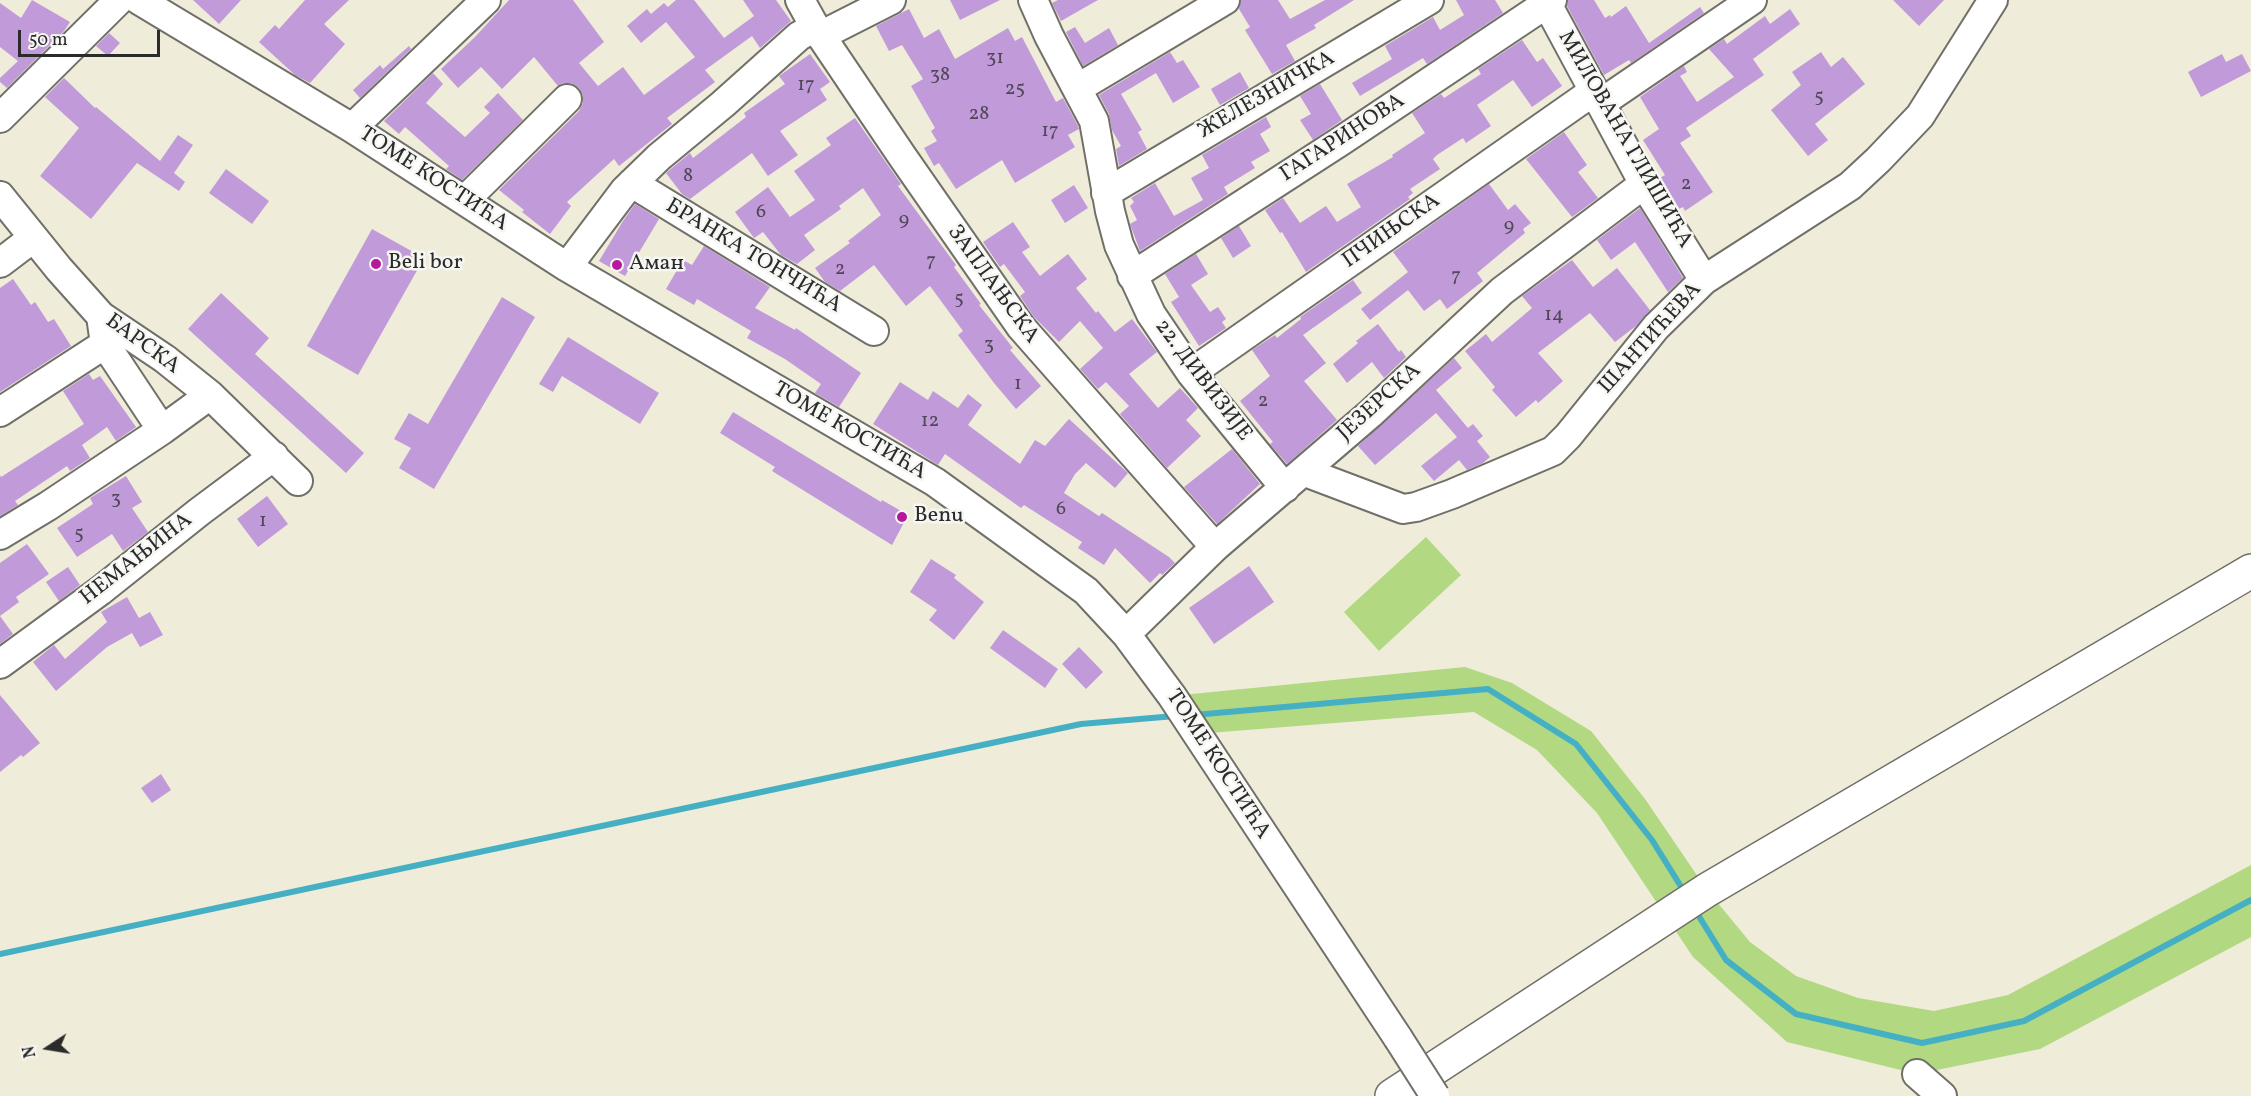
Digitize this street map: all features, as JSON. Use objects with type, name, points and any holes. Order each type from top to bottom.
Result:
[{"type":"main road","points":[[1392,1096],[1707,890],[2251,571]]},
{"type":"street","points":[[0,118],[119,0]]},
{"type":"street","name":"ТОМЕ КОСТИЋА","points":[[139,0],[352,128],[567,267],[935,482],[1086,591],[1126,634],[1184,715],[1435,1096]]},
{"type":"street","points":[[352,128],[486,0]]},
{"type":"street","name":"ЗАПЛАЊСКА","points":[[800,0],[818,31],[921,184],[1021,327],[1215,547]]},
{"type":"street","points":[[567,267],[601,220],[632,183],[799,36],[818,31],[891,0]]},
{"type":"street","name":"22. ДИВИЗИЈЕ","points":[[1034,0],[1049,36],[1094,121],[1106,193],[1119,245],[1151,314],[1191,373],[1295,479]]},
{"type":"street","points":[[1078,88],[1225,0]]},
{"type":"street","name":"ЖЕЛЕЗНИЧКА","points":[[1106,193],[1429,0]]},
{"type":"street","name":"ПЧИЊСКА","points":[[1191,373],[1597,97],[1752,0]]},
{"type":"street","name":"ШАНТИЋЕВА","points":[[1295,479],[1313,476],[1403,509],[1416,507],[1443,497],[1553,451],[1568,436],[1656,327],[1704,280],[1850,186],[1878,160],[1920,116],[1993,0]]},
{"type":"street","name":"МИЛОВАНА ГЛИШИЋА","points":[[1548,2],[1644,184],[1704,280]]},
{"type":"street","name":"ГАГАРИНОВА","points":[[1132,276],[1548,2]]},
{"type":"street","points":[[465,200],[567,99]]},
{"type":"street","name":"БРАНКА ТОНЧИЋА","points":[[632,183],[874,331]]},
{"type":"street","name":"ЈЕЗЕРСКА","points":[[1126,634],[1215,547],[1370,414],[1502,291],[1644,184]]},
{"type":"street","name":"БАРСКА","points":[[0,196],[101,316],[165,359],[210,396],[298,481]]},
{"type":"street","points":[[0,263],[33,238]]},
{"type":"street","points":[[101,316],[105,344],[162,430]]},
{"type":"street","points":[[0,412],[105,344]]},
{"type":"street","points":[[0,535],[48,506],[210,396]]},
{"type":"street","name":"НЕМАЊИНА","points":[[0,664],[100,591],[274,456]]},
{"type":"street","points":[[1917,1074],[1942,1096]]},
{"type":"green space","points":[[1426,537],[1461,575],[1379,651],[1344,612]]},
{"type":"green space","points":[[1465,667],[1512,683],[1591,731],[1645,799],[1707,890],[1750,942],[1796,976],[1858,998],[1934,1011],[2008,995],[2251,865],[2251,937],[2040,1049],[1917,1074],[1787,1042],[1693,957],[1597,813],[1537,750],[1474,712],[1196,734],[1172,696]]},
{"type":"building","points":[[32,0],[70,22],[64,31],[7,88],[0,82],[0,78],[18,61],[0,47],[0,3],[21,18]]},
{"type":"building","points":[[193,0],[241,0],[219,24]]},
{"type":"building","points":[[305,0],[349,0],[324,24],[345,44],[310,83],[295,75],[259,42],[275,25],[279,29]]},
{"type":"building","points":[[509,0],[573,0],[604,42],[579,63],[598,86],[623,67],[644,95],[695,57],[666,22],[641,43],[627,26],[647,9],[651,14],[664,3],[668,7],[676,0],[694,0],[724,38],[754,16],[743,0],[776,0],[791,21],[760,48],[752,36],[705,70],[715,82],[667,118],[672,124],[619,166],[614,159],[567,202],[571,206],[550,234],[499,190],[579,111],[583,103],[583,95],[579,88],[571,83],[558,86],[534,57],[502,89],[481,67],[458,88],[441,69]]},
{"type":"building","points":[[950,0],[1000,0],[960,20]]},
{"type":"building","points":[[1058,0],[1098,0],[1061,21],[1052,3]]},
{"type":"building","points":[[1241,0],[1278,0],[1290,19],[1325,0],[1354,0],[1314,25],[1316,28],[1286,45],[1295,61],[1272,74],[1245,30],[1250,27],[1239,9]]},
{"type":"building","points":[[1456,0],[1495,0],[1503,13],[1427,64],[1423,58],[1360,96],[1352,83],[1392,59],[1385,46],[1433,17],[1440,30],[1464,15]]},
{"type":"building","points":[[1568,0],[1594,0],[1605,18],[1610,15],[1611,17],[1626,6],[1649,43],[1700,7],[1704,13],[1631,63],[1629,60],[1604,75],[1567,6]]},
{"type":"building","points":[[1893,0],[1944,0],[1919,26]]},
{"type":"building","points":[[909,9],[924,38],[939,29],[955,59],[1008,28],[1015,41],[1022,37],[1056,102],[1063,98],[1078,126],[1079,129],[1068,135],[1075,147],[1015,183],[1002,160],[956,189],[939,163],[934,166],[924,148],[937,141],[931,131],[935,128],[911,86],[923,79],[902,45],[889,51],[876,26]]},
{"type":"building","points":[[1790,9],[1800,24],[1753,59],[1764,75],[1686,128],[1691,136],[1680,143],[1713,192],[1685,211],[1683,207],[1679,209],[1660,178],[1665,175],[1643,140],[1659,129],[1640,97],[1684,66],[1687,72],[1680,76],[1697,102],[1734,77],[1709,49],[1724,39],[1727,44],[1765,16],[1770,24]]},
{"type":"building","points":[[1075,27],[1085,43],[1109,28],[1118,45],[1083,66],[1066,32]]},
{"type":"building","points":[[109,33],[120,43],[108,56],[96,46]]},
{"type":"building","points":[[1522,40],[1537,62],[1543,58],[1562,86],[1532,107],[1513,80],[1477,105],[1491,126],[1466,143],[1463,138],[1437,155],[1433,159],[1440,169],[1410,189],[1413,193],[1408,197],[1410,199],[1306,272],[1282,232],[1280,233],[1265,210],[1283,198],[1300,223],[1326,206],[1337,222],[1361,207],[1347,184],[1393,157],[1392,155],[1425,133],[1412,113],[1441,94],[1444,98],[1481,74],[1478,69]]},
{"type":"building","points":[[409,46],[411,49],[360,98],[353,90],[380,65],[383,69]]},
{"type":"building","points":[[1170,52],[1177,63],[1183,60],[1200,87],[1173,103],[1156,73],[1121,94],[1142,130],[1138,132],[1147,149],[1119,166],[1116,149],[1121,146],[1112,130],[1109,114],[1099,95]]},
{"type":"building","points":[[1821,52],[1831,67],[1843,57],[1865,84],[1815,124],[1828,140],[1808,156],[1771,110],[1801,85],[1792,72]]},
{"type":"building","points":[[810,54],[830,82],[820,89],[827,100],[780,131],[798,155],[768,176],[752,153],[690,199],[682,194],[666,173],[690,153],[693,158],[746,117],[744,113],[785,84],[779,76]]},
{"type":"building","points":[[2222,54],[2226,62],[2242,54],[2251,71],[2201,97],[2188,72]]},
{"type":"building","points":[[1240,72],[1249,88],[1220,105],[1211,89]]},
{"type":"building","points":[[433,73],[443,84],[426,103],[465,137],[490,113],[484,107],[498,93],[523,120],[462,180],[446,169],[449,166],[405,127],[399,134],[384,121]]},
{"type":"building","points":[[64,78],[95,108],[160,161],[178,135],[193,145],[174,173],[185,182],[179,191],[137,163],[91,219],[40,176],[79,128],[45,97]]},
{"type":"building","points":[[1320,84],[1342,120],[1313,140],[1300,120],[1311,114],[1300,96]]},
{"type":"building","points":[[1266,117],[1271,127],[1260,134],[1270,151],[1251,162],[1255,168],[1224,187],[1228,194],[1140,251],[1130,224],[1137,220],[1130,206],[1134,202],[1131,198],[1155,183],[1174,216],[1203,200],[1191,178],[1209,168],[1202,155]]},
{"type":"building","points":[[855,118],[901,184],[898,186],[956,265],[954,267],[981,304],[979,305],[1013,348],[1010,350],[1041,386],[1016,409],[958,335],[963,331],[930,286],[906,306],[874,265],[840,291],[825,282],[815,268],[850,243],[848,241],[881,215],[863,188],[839,206],[841,209],[804,235],[815,250],[797,264],[781,255],[763,232],[754,238],[735,212],[768,187],[790,217],[815,200],[794,171],[831,145],[826,138]]},
{"type":"building","points":[[1564,132],[1587,165],[1578,172],[1598,198],[1572,217],[1526,159]]},
{"type":"building","points":[[226,169],[269,201],[252,224],[209,193]]},
{"type":"building","points":[[1489,184],[1508,210],[1515,204],[1531,223],[1523,229],[1525,233],[1477,273],[1483,281],[1447,309],[1440,299],[1424,311],[1408,290],[1370,320],[1361,309],[1408,272],[1393,252]]},
{"type":"building","points":[[1074,185],[1088,208],[1065,223],[1051,200]]},
{"type":"building","points":[[635,204],[659,219],[625,276],[599,261]]},
{"type":"building","points":[[1640,208],[1683,278],[1668,292],[1635,242],[1611,260],[1597,240]]},
{"type":"building","points":[[1013,222],[1030,247],[1022,252],[1040,276],[1068,254],[1087,279],[1076,288],[1096,313],[1098,311],[1115,332],[1132,319],[1157,352],[1129,374],[1158,408],[1180,388],[1198,408],[1186,420],[1201,436],[1167,468],[1120,414],[1129,406],[1106,382],[1098,389],[1080,369],[1103,348],[1080,321],[1059,342],[1034,317],[1020,296],[1025,292],[1004,264],[1000,267],[983,242]]},
{"type":"building","points":[[1239,226],[1251,246],[1233,258],[1221,238]]},
{"type":"building","points":[[372,229],[424,258],[358,375],[307,346]]},
{"type":"building","points":[[704,246],[770,287],[755,308],[795,330],[796,328],[861,373],[839,407],[815,393],[821,384],[785,359],[747,338],[751,331],[697,299],[694,305],[666,289],[683,260],[692,265]]},
{"type":"building","points":[[1196,254],[1208,274],[1191,285],[1210,312],[1218,307],[1226,319],[1222,322],[1226,328],[1199,346],[1171,302],[1179,297],[1165,274]]},
{"type":"building","points":[[1572,260],[1593,287],[1617,268],[1650,310],[1636,326],[1615,342],[1590,313],[1538,353],[1563,381],[1538,403],[1536,400],[1516,417],[1492,390],[1495,387],[1465,351],[1486,334],[1492,342],[1532,308],[1522,296]]},
{"type":"building","points":[[13,279],[31,305],[35,302],[48,322],[54,319],[71,346],[0,392],[0,288]]},
{"type":"building","points":[[1353,280],[1362,293],[1303,335],[1326,363],[1304,381],[1337,420],[1287,464],[1270,444],[1273,442],[1240,401],[1270,376],[1252,350],[1275,335],[1277,338],[1301,319],[1300,317]]},
{"type":"building","points":[[221,293],[269,338],[255,354],[364,453],[346,473],[188,329]]},
{"type":"building","points":[[502,297],[535,317],[434,489],[399,468],[411,448],[394,439],[409,413],[428,424]]},
{"type":"building","points":[[1378,324],[1399,352],[1401,350],[1406,357],[1384,378],[1372,362],[1347,383],[1333,364],[1358,343],[1356,341]]},
{"type":"building","points":[[568,337],[659,393],[640,424],[562,376],[553,392],[539,384]]},
{"type":"building","points":[[1454,358],[1462,368],[1436,390],[1468,428],[1473,424],[1483,436],[1477,441],[1490,457],[1467,470],[1459,460],[1434,481],[1421,466],[1457,437],[1436,413],[1375,465],[1358,446]]},
{"type":"building","points":[[89,374],[93,380],[100,376],[136,427],[116,441],[107,427],[82,445],[90,458],[70,471],[67,466],[15,501],[18,505],[0,516],[0,475],[1,477],[84,424],[63,391]]},
{"type":"building","points":[[900,382],[928,400],[933,391],[958,408],[968,394],[982,405],[968,425],[1020,464],[1035,440],[1045,446],[1069,419],[1128,473],[1115,488],[1086,463],[1075,474],[1064,493],[1099,516],[1102,513],[1175,563],[1150,583],[1115,548],[1104,565],[1078,548],[1082,542],[1024,505],[1021,508],[945,454],[938,465],[873,424]]},
{"type":"building","points":[[733,412],[881,502],[882,500],[908,515],[892,545],[772,471],[775,467],[720,433]]},
{"type":"building","points":[[1232,449],[1260,484],[1217,524],[1184,487]]},
{"type":"building","points":[[126,476],[142,502],[132,508],[148,532],[123,551],[112,534],[77,557],[57,528],[93,504],[90,498]]},
{"type":"building","points":[[267,496],[288,524],[258,547],[237,519]]},
{"type":"building","points":[[27,544],[49,574],[16,597],[19,602],[0,616],[0,563]]},
{"type":"building","points":[[931,559],[956,575],[954,578],[984,602],[954,640],[929,620],[937,610],[910,592]]},
{"type":"building","points":[[1249,566],[1274,602],[1214,644],[1189,608]]},
{"type":"building","points":[[68,567],[80,585],[59,601],[46,582]]},
{"type":"building","points":[[127,597],[139,618],[150,612],[163,635],[140,647],[132,633],[107,647],[56,691],[33,662],[54,645],[65,659],[107,622],[101,612]]},
{"type":"building","points":[[0,616],[13,634],[0,644]]},
{"type":"building","points":[[1003,630],[1058,669],[1045,688],[990,648]]},
{"type":"building","points":[[1079,647],[1103,672],[1086,689],[1062,664]]},
{"type":"building","points":[[0,695],[40,743],[0,772]]},
{"type":"building","points":[[161,774],[171,790],[152,803],[141,788]]},
{"type":"waterway","points":[[1194,715],[1488,689],[1576,744],[1652,840],[1685,893]]},
{"type":"waterway","points":[[0,954],[1081,724],[1175,716]]},
{"type":"waterway","points":[[1695,910],[1726,960],[1796,1014],[1922,1043],[2024,1021],[2251,900]]},
{"type":"place","name":"Beli bor","points":[[376,264]]},
{"type":"place","name":"Аман","points":[[617,265]]},
{"type":"place","name":"Benu","points":[[902,517]]}]
